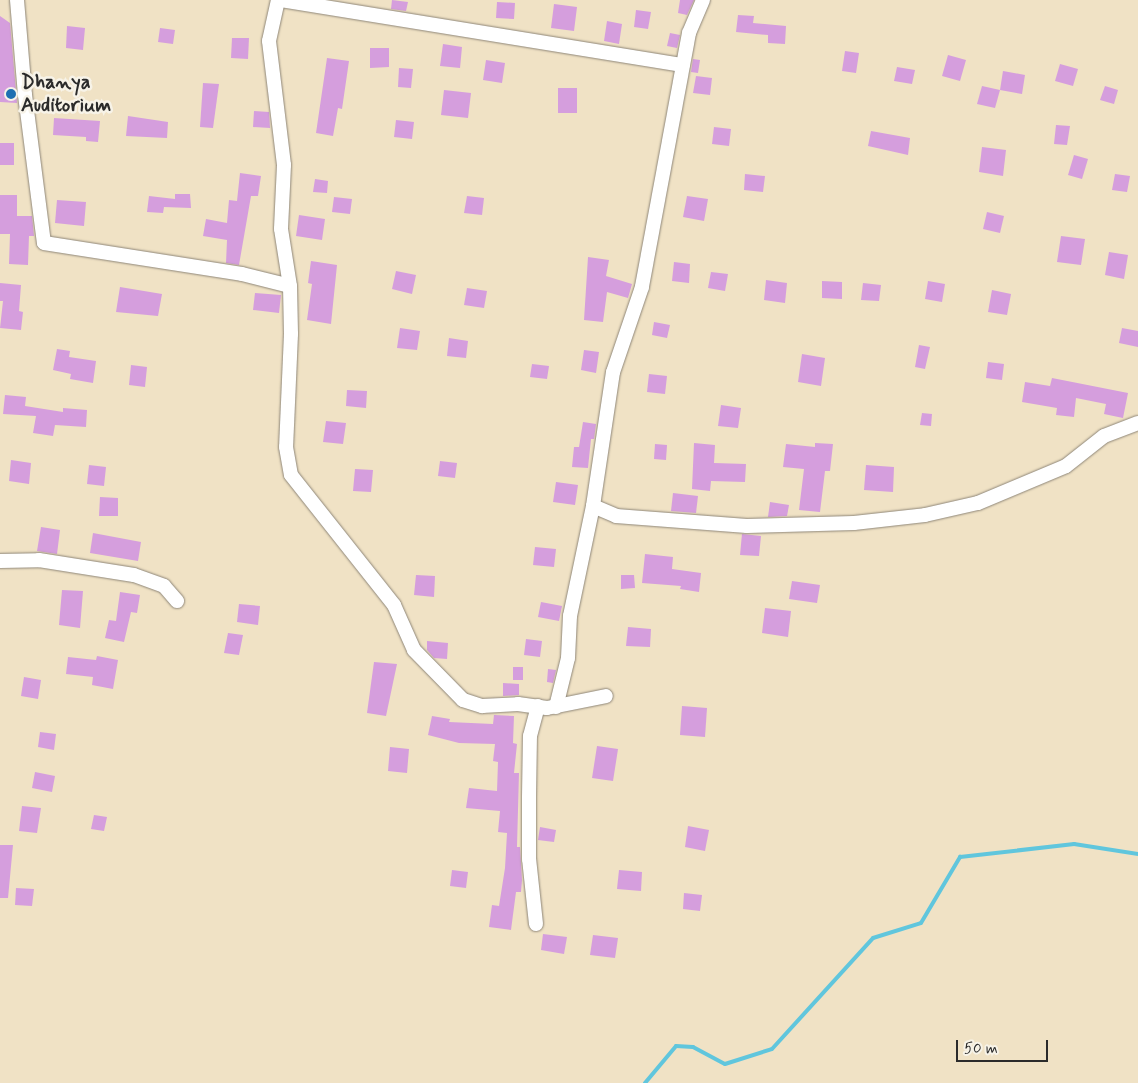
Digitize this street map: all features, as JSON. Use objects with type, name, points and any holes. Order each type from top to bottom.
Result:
[{"type":"street","points":[[17,0],[25,95],[44,242],[242,274],[290,286]]},
{"type":"street","points":[[606,696],[556,706],[482,706],[463,700],[441,681],[414,650],[394,605],[292,475],[286,447],[285,410],[291,366],[290,286],[281,229],[284,165],[269,41],[279,0],[683,65]]},
{"type":"street","points":[[556,706],[568,658],[570,616],[594,506],[613,372],[642,287],[683,65],[690,33],[703,0]]},
{"type":"street","points":[[594,506],[616,516],[747,526],[854,523],[925,515],[978,503],[1066,466],[1104,436],[1138,423]]},
{"type":"street","points":[[0,561],[38,560],[134,575],[164,586],[177,601]]},
{"type":"street","points":[[536,924],[529,859],[529,797],[530,736],[538,706]]},
{"type":"building","points":[[392,0],[408,2],[406,11],[391,9]]},
{"type":"building","points":[[680,0],[694,0],[687,15],[678,13]]},
{"type":"building","points":[[497,2],[515,3],[514,19],[496,18]]},
{"type":"building","points":[[554,4],[577,7],[574,31],[551,28]]},
{"type":"building","points":[[636,10],[651,12],[648,29],[634,27]]},
{"type":"building","points":[[738,15],[754,16],[753,23],[786,26],[785,44],[768,43],[768,35],[736,32]]},
{"type":"building","points":[[0,16],[10,23],[17,103],[0,102]]},
{"type":"building","points":[[607,21],[622,24],[619,44],[604,41]]},
{"type":"building","points":[[67,26],[85,28],[83,50],[66,48]]},
{"type":"building","points":[[160,28],[175,30],[173,44],[158,42]]},
{"type":"building","points":[[670,33],[680,35],[677,48],[667,46]]},
{"type":"building","points":[[232,38],[249,38],[248,59],[231,58]]},
{"type":"building","points":[[443,44],[462,47],[460,68],[440,66]]},
{"type":"building","points":[[370,48],[389,48],[389,67],[370,68]]},
{"type":"building","points":[[845,51],[859,53],[856,73],[842,71]]},
{"type":"building","points":[[948,55],[966,60],[960,81],[942,76]]},
{"type":"building","points":[[327,58],[349,61],[342,109],[338,108],[333,136],[316,133]]},
{"type":"building","points":[[693,59],[700,60],[698,73],[691,72]]},
{"type":"building","points":[[486,60],[505,63],[502,83],[483,80]]},
{"type":"building","points":[[1060,64],[1078,69],[1073,86],[1055,81]]},
{"type":"building","points":[[897,67],[915,70],[912,84],[894,81]]},
{"type":"building","points":[[399,68],[413,69],[411,88],[398,87]]},
{"type":"building","points":[[1003,71],[1025,75],[1022,94],[1000,90]]},
{"type":"building","points":[[696,76],[712,78],[710,95],[693,93]]},
{"type":"building","points":[[203,83],[219,84],[213,128],[200,127]]},
{"type":"building","points":[[982,86],[1000,90],[995,108],[977,104]]},
{"type":"building","points":[[1105,86],[1118,90],[1114,104],[1100,100]]},
{"type":"building","points":[[558,88],[577,88],[577,113],[558,113]]},
{"type":"building","points":[[444,90],[471,93],[468,118],[441,115]]},
{"type":"building","points":[[254,111],[269,112],[270,128],[253,127]]},
{"type":"building","points":[[128,116],[168,122],[167,138],[126,136]]},
{"type":"building","points":[[54,118],[100,121],[98,142],[86,141],[86,137],[53,135]]},
{"type":"building","points":[[396,120],[414,122],[412,139],[394,137]]},
{"type":"building","points":[[1056,125],[1070,126],[1067,145],[1054,144]]},
{"type":"building","points":[[714,127],[731,129],[729,146],[712,144]]},
{"type":"building","points":[[871,131],[910,138],[908,155],[868,146]]},
{"type":"building","points":[[0,143],[14,143],[14,165],[0,165]]},
{"type":"building","points":[[982,147],[1006,150],[1003,176],[979,172]]},
{"type":"building","points":[[1074,155],[1088,159],[1082,179],[1068,175]]},
{"type":"building","points":[[240,173],[261,176],[258,196],[251,196],[239,265],[226,263],[227,240],[203,236],[206,219],[227,223],[229,200],[237,201]]},
{"type":"building","points":[[745,174],[765,176],[763,192],[744,190]]},
{"type":"building","points":[[1115,174],[1130,176],[1127,192],[1112,190]]},
{"type":"building","points":[[315,179],[328,181],[327,193],[313,192]]},
{"type":"building","points":[[175,194],[190,194],[191,208],[164,207],[163,213],[147,212],[149,196],[175,199]]},
{"type":"building","points":[[0,195],[17,195],[17,216],[32,216],[34,236],[29,236],[28,265],[9,264],[10,234],[0,234]]},
{"type":"building","points":[[467,196],[484,198],[482,215],[464,213]]},
{"type":"building","points":[[687,196],[708,199],[704,221],[683,217]]},
{"type":"building","points":[[334,197],[352,199],[350,214],[332,212]]},
{"type":"building","points":[[57,200],[86,202],[84,226],[55,223]]},
{"type":"building","points":[[987,212],[1004,216],[1000,233],[983,229]]},
{"type":"building","points":[[299,215],[325,219],[322,240],[296,236]]},
{"type":"building","points":[[1061,236],[1085,239],[1081,265],[1057,262]]},
{"type":"building","points":[[1109,252],[1128,255],[1124,279],[1105,275]]},
{"type":"building","points":[[588,257],[609,260],[606,276],[632,284],[628,298],[607,292],[603,322],[584,320]]},
{"type":"building","points":[[311,261],[337,265],[331,324],[307,320],[312,284],[308,283]]},
{"type":"building","points":[[674,262],[690,264],[689,283],[672,281]]},
{"type":"building","points":[[396,271],[416,275],[412,294],[392,289]]},
{"type":"building","points":[[711,272],[728,274],[725,291],[708,288]]},
{"type":"building","points":[[766,280],[787,283],[785,303],[764,300]]},
{"type":"building","points":[[822,281],[842,282],[842,299],[822,298]]},
{"type":"building","points":[[928,281],[945,284],[942,302],[925,299]]},
{"type":"building","points":[[0,283],[21,285],[19,311],[23,312],[21,330],[0,328],[3,301],[0,301]]},
{"type":"building","points":[[863,283],[881,285],[879,301],[861,300]]},
{"type":"building","points":[[120,287],[162,294],[158,316],[116,312]]},
{"type":"building","points":[[467,288],[487,291],[484,308],[464,305]]},
{"type":"building","points":[[992,290],[1011,294],[1007,315],[988,312]]},
{"type":"building","points":[[255,293],[281,295],[279,313],[253,310]]},
{"type":"building","points":[[654,322],[670,325],[667,338],[652,335]]},
{"type":"building","points":[[400,328],[420,331],[417,350],[397,348]]},
{"type":"building","points":[[1122,328],[1138,331],[1138,347],[1119,343]]},
{"type":"building","points":[[449,338],[468,341],[466,358],[447,356]]},
{"type":"building","points":[[919,345],[930,347],[925,369],[915,367]]},
{"type":"building","points":[[57,349],[70,351],[69,357],[96,361],[93,383],[70,379],[71,374],[53,370]]},
{"type":"building","points":[[584,350],[599,352],[596,373],[581,370]]},
{"type":"building","points":[[802,354],[825,358],[821,386],[798,382]]},
{"type":"building","points":[[988,362],[1004,364],[1002,380],[986,378]]},
{"type":"building","points":[[532,364],[549,366],[547,379],[530,377]]},
{"type":"building","points":[[131,365],[147,367],[145,387],[129,385]]},
{"type":"building","points":[[649,374],[667,376],[665,394],[647,392]]},
{"type":"building","points":[[1052,378],[1128,393],[1123,418],[1104,414],[1106,404],[1076,398],[1074,417],[1056,415],[1057,408],[1022,402],[1025,382],[1050,386]]},
{"type":"building","points":[[347,390],[367,391],[366,408],[346,406]]},
{"type":"building","points":[[5,395],[26,397],[25,406],[63,412],[63,408],[87,410],[86,427],[55,425],[53,436],[33,433],[36,416],[3,414]]},
{"type":"building","points":[[721,405],[741,408],[738,428],[718,426]]},
{"type":"building","points":[[922,413],[932,414],[931,426],[920,425]]},
{"type":"building","points":[[326,421],[346,423],[343,444],[323,442]]},
{"type":"building","points":[[583,422],[596,424],[594,439],[591,439],[588,468],[572,467],[574,447],[579,447]]},
{"type":"building","points":[[694,443],[715,445],[714,463],[746,464],[745,482],[711,481],[710,491],[692,489]]},
{"type":"building","points":[[815,443],[833,444],[830,471],[825,471],[820,512],[799,510],[804,469],[783,467],[786,444],[815,447]]},
{"type":"building","points":[[655,444],[667,445],[666,460],[654,459]]},
{"type":"building","points":[[11,460],[31,463],[29,484],[9,481]]},
{"type":"building","points":[[440,461],[457,463],[455,478],[438,476]]},
{"type":"building","points":[[89,465],[106,467],[104,486],[87,484]]},
{"type":"building","points":[[866,465],[894,467],[893,492],[864,490]]},
{"type":"building","points":[[355,469],[373,470],[371,492],[353,491]]},
{"type":"building","points":[[556,482],[578,485],[575,505],[553,502]]},
{"type":"building","points":[[673,493],[698,496],[696,513],[671,511]]},
{"type":"building","points":[[100,497],[118,498],[118,516],[99,516]]},
{"type":"building","points":[[770,502],[789,505],[787,516],[768,517]]},
{"type":"building","points":[[41,527],[60,530],[57,554],[37,551]]},
{"type":"building","points":[[93,533],[141,542],[138,561],[90,553]]},
{"type":"building","points":[[742,534],[761,536],[759,556],[740,555]]},
{"type":"building","points":[[535,547],[556,549],[554,567],[533,565]]},
{"type":"building","points":[[645,554],[673,557],[672,569],[701,573],[699,592],[680,589],[681,586],[642,583]]},
{"type":"building","points":[[416,575],[435,576],[434,597],[414,595]]},
{"type":"building","points":[[621,575],[634,575],[635,588],[621,589]]},
{"type":"building","points":[[792,581],[820,585],[817,603],[789,599]]},
{"type":"building","points":[[62,590],[83,591],[80,628],[59,625]]},
{"type":"building","points":[[120,592],[140,595],[137,613],[131,612],[124,642],[105,638],[109,620],[116,621]]},
{"type":"building","points":[[541,602],[562,606],[559,621],[538,617]]},
{"type":"building","points":[[239,604],[260,606],[258,625],[237,622]]},
{"type":"building","points":[[765,608],[791,611],[788,637],[762,633]]},
{"type":"building","points":[[628,627],[651,629],[650,647],[626,646]]},
{"type":"building","points":[[228,633],[243,635],[239,655],[224,653]]},
{"type":"building","points":[[526,639],[542,641],[540,657],[524,655]]},
{"type":"building","points":[[427,641],[448,643],[447,659],[434,658],[427,650]]},
{"type":"building","points":[[97,656],[118,660],[113,689],[92,685],[93,677],[66,674],[68,657],[96,660]]},
{"type":"building","points":[[374,662],[397,664],[386,716],[367,713]]},
{"type":"building","points":[[513,667],[523,667],[523,680],[513,680]]},
{"type":"building","points":[[548,669],[556,670],[553,683],[547,682]]},
{"type":"building","points":[[24,677],[41,680],[38,699],[21,696]]},
{"type":"building","points":[[503,683],[519,684],[519,695],[503,696]]},
{"type":"building","points":[[682,706],[707,708],[705,737],[680,735]]},
{"type":"building","points":[[494,715],[514,716],[513,743],[517,744],[514,773],[519,773],[517,847],[520,847],[522,880],[521,892],[516,892],[511,930],[489,927],[492,905],[499,906],[505,868],[507,833],[498,832],[500,811],[466,808],[469,788],[497,791],[498,762],[493,761],[495,744],[459,743],[428,735],[432,716],[450,719],[449,722],[493,724]]},
{"type":"building","points":[[40,732],[56,734],[54,750],[38,747]]},
{"type":"building","points":[[597,746],[618,749],[613,781],[592,778]]},
{"type":"building","points":[[390,747],[409,749],[407,773],[388,771]]},
{"type":"building","points":[[35,772],[55,776],[52,792],[32,788]]},
{"type":"building","points":[[22,806],[41,808],[37,833],[19,831]]},
{"type":"building","points":[[94,815],[107,817],[104,831],[91,829]]},
{"type":"building","points":[[688,826],[709,830],[705,851],[685,847]]},
{"type":"building","points":[[540,827],[556,830],[554,842],[538,840]]},
{"type":"building","points":[[0,845],[13,845],[8,898],[0,898]]},
{"type":"building","points":[[452,870],[468,872],[466,888],[450,886]]},
{"type":"building","points":[[619,870],[642,872],[641,891],[617,889]]},
{"type":"building","points":[[16,888],[34,889],[32,906],[15,905]]},
{"type":"building","points":[[684,893],[702,895],[700,911],[683,909]]},
{"type":"building","points":[[543,934],[567,937],[564,954],[541,950]]},
{"type":"building","points":[[593,935],[618,938],[615,958],[590,955]]},
{"type":"waterway","points":[[645,1083],[676,1046],[693,1047],[725,1064],[772,1049],[873,938],[921,923],[960,857],[1074,844],[1138,854]]},
{"type":"place","name":"Dhanya Auditorium","points":[[11,94]]}]
